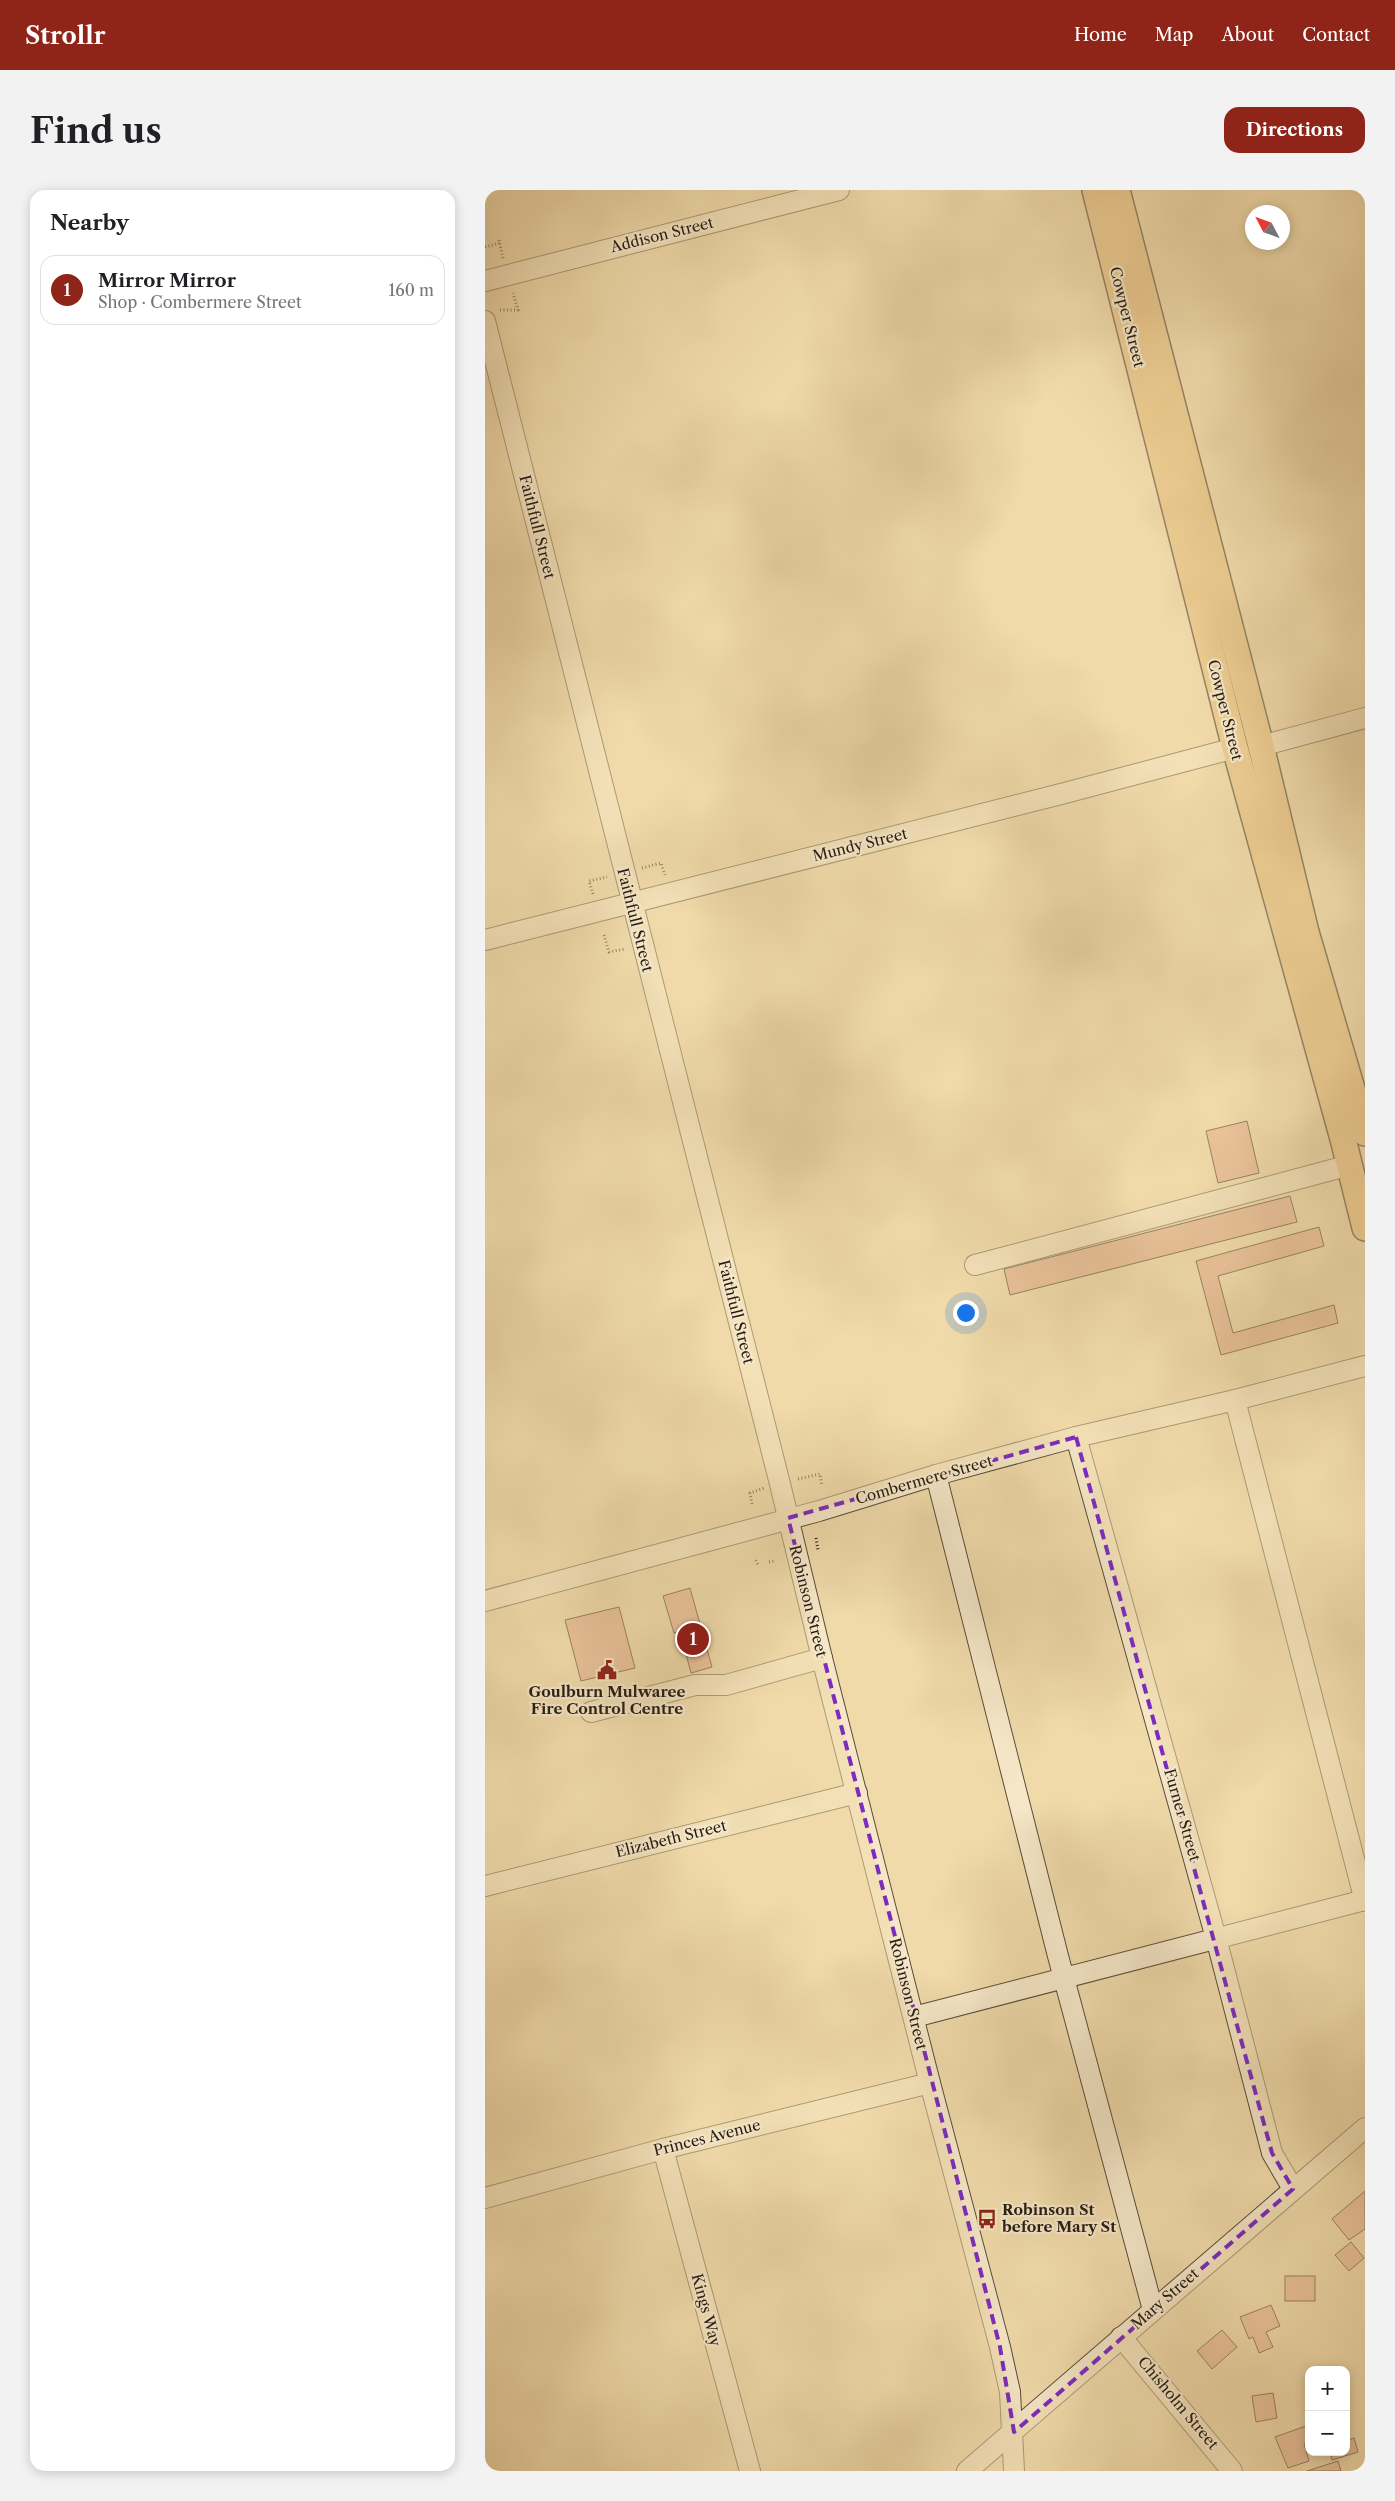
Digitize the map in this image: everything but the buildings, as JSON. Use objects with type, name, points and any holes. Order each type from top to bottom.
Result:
[{"type":"main road","name":"Cowper Street","points":[[1095,190],[1235,748],[1350,1165],[1365,1228]]},
{"type":"main road","name":"Cowper Street","points":[[1117,190],[1261,746],[1306,932],[1365,1133]]},
{"type":"street","name":"Addison Street","points":[[485,281],[839,190]]},
{"type":"street","name":"Faithfull Street","points":[[493,315],[631,904],[788,1518]]},
{"type":"street","points":[[1261,746],[1365,718]]},
{"type":"street","name":"Mundy Street","points":[[485,940],[1235,748]]},
{"type":"street","points":[[975,1265],[1350,1165]]},
{"type":"street","name":"Combermere Street","points":[[485,1601],[788,1518],[936,1475],[1365,1366]]},
{"type":"street","points":[[913,2018],[1216,1938],[1365,1901],[1235,1400]]},
{"type":"street","name":"Furner Street","points":[[1076,1438],[1216,1938],[1272,2153],[1293,2189]]},
{"type":"street","points":[[936,1475],[1064,1978],[1153,2310]]},
{"type":"street","name":"Robinson Street","points":[[788,1518],[913,2018],[1000,2347],[1010,2392],[1015,2471]]},
{"type":"street","points":[[591,1712],[695,1685],[726,1685],[822,1658]]},
{"type":"street","name":"Elizabeth Street","points":[[485,1886],[857,1793]]},
{"type":"street","name":"Princes Avenue","points":[[485,2198],[663,2149],[930,2083]]},
{"type":"street","name":"Mary Street","points":[[967,2471],[1365,2128]]},
{"type":"street","name":"Kings Way","points":[[663,2149],[750,2471]]},
{"type":"street","name":"Chisholm Street","points":[[1121,2337],[1232,2471]]},
{"type":"path","points":[[485,247],[499,242],[503,260]]},
{"type":"path","points":[[493,315],[518,310],[513,292]]},
{"type":"path","points":[[642,868],[661,863],[667,881]]},
{"type":"path","points":[[595,899],[589,881],[612,875]]},
{"type":"path","points":[[605,935],[609,952],[630,948]]},
{"type":"path","points":[[797,1480],[820,1474],[822,1486]]},
{"type":"path","points":[[752,1504],[750,1493],[764,1488]]},
{"type":"path","points":[[816,1538],[818,1550]]},
{"type":"path","points":[[756,1560],[758,1565]]},
{"type":"path","points":[[769,1562],[774,1561]]},
{"type":"highlighted area","points":[[1076,1437],[1272,2153],[1293,2189],[1014,2432],[1000,2347],[788,1518]]},
{"type":"place","name":"Mirror Mirror","points":[[693,1639]]},
{"type":"place","name":"Goulburn Mulwaree Fire Control Centre","points":[[607,1670]]},
{"type":"place","name":"Robinson St before Mary St","points":[[987,2219]]}]
